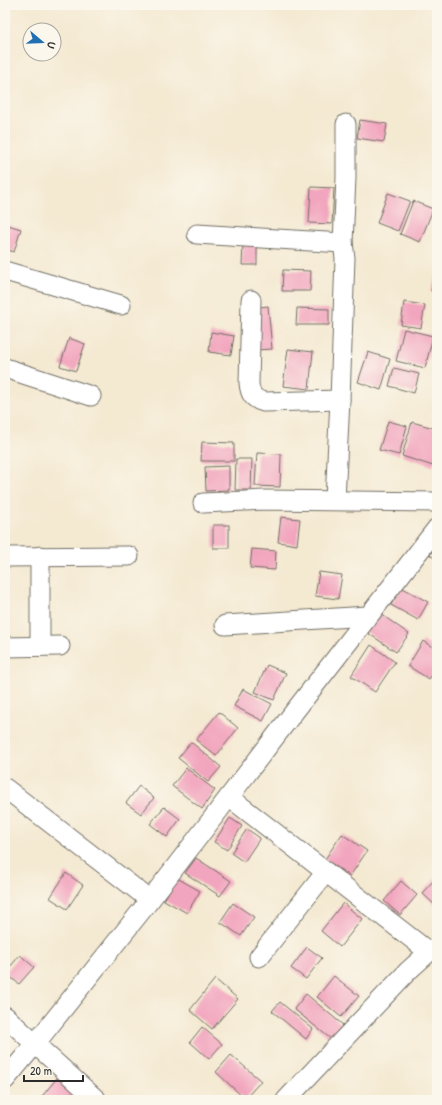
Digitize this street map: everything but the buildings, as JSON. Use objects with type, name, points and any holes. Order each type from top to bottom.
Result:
[{"type":"street","points":[[335,500],[345,258],[343,243],[346,178],[346,124]]},
{"type":"street","points":[[197,234],[343,243]]},
{"type":"street","points":[[5,271],[121,305]]},
{"type":"street","points":[[251,300],[249,383],[252,396],[264,402],[340,400]]},
{"type":"street","points":[[5,368],[91,396]]},
{"type":"street","points":[[203,503],[265,500],[437,502]]},
{"type":"street","points":[[5,1080],[150,900],[437,528]]},
{"type":"street","points":[[40,556],[40,646]]},
{"type":"street","points":[[5,557],[129,556]]},
{"type":"street","points":[[225,625],[368,616]]},
{"type":"street","points":[[5,647],[60,646]]},
{"type":"street","points":[[5,788],[150,900]]},
{"type":"street","points":[[230,797],[326,872],[433,948],[408,971],[286,1100]]},
{"type":"street","points":[[259,957],[326,872]]},
{"type":"street","points":[[5,1016],[97,1100]]}]
